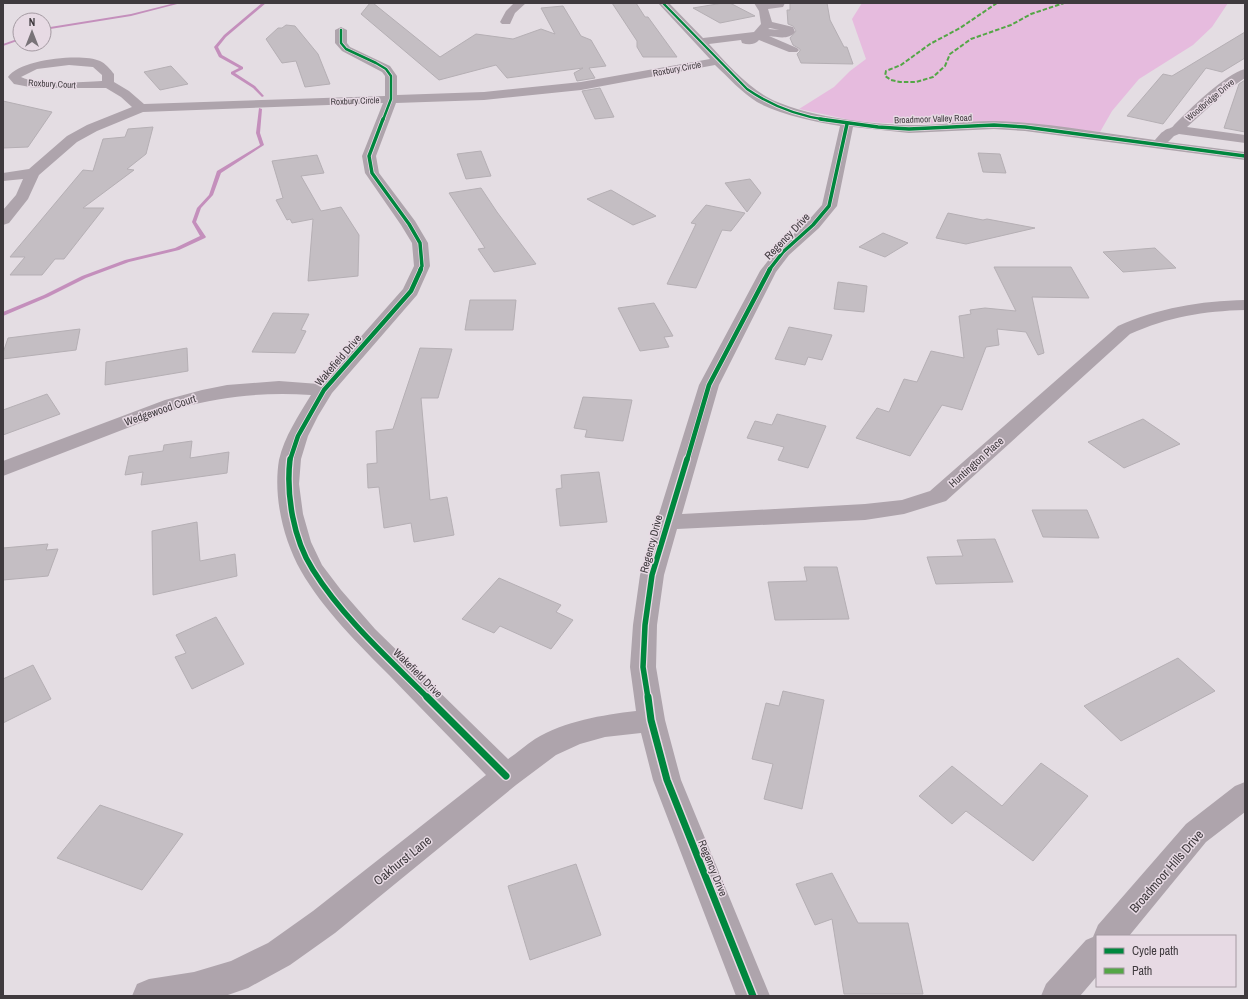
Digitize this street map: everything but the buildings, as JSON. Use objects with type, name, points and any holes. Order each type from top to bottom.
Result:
[{"type":"street","points":[[506,22],[508,14],[512,9],[521,3]]},
{"type":"street","name":"Broadmoor Valley Road","points":[[663,3],[747,89],[764,100],[815,118],[847,124],[909,128],[968,126],[1017,127],[1245,156]]},
{"type":"street","points":[[760,5],[779,5],[780,3]]},
{"type":"street","points":[[703,45],[753,40],[761,30],[764,11],[760,5]]},
{"type":"street","name":"Wakefield Drive","points":[[341,30],[341,44],[346,49],[376,63],[386,69],[391,76],[391,99],[370,156],[372,173],[409,224],[420,243],[422,266],[411,291],[324,390],[298,436],[290,459],[288,484],[292,514],[300,542],[312,569],[332,596],[366,636],[506,776]]},
{"type":"street","points":[[761,30],[793,50]]},
{"type":"street","name":"Roxbury Circle","points":[[3,220],[23,196],[33,173],[72,138],[141,108],[484,96],[615,81],[718,60]]},
{"type":"street","name":"Roxbury Court","points":[[69,61],[86,62],[97,64],[108,74],[108,84],[83,86],[30,84],[19,82],[14,77],[19,72],[51,63],[69,61]]},
{"type":"street","name":"Woodbridge Drive","points":[[1158,145],[1169,133],[1178,130],[1184,122],[1224,86],[1245,74]]},
{"type":"street","points":[[108,84],[125,94],[141,108]]},
{"type":"street","name":"Regency Drive","points":[[753,996],[667,780],[651,720],[643,667],[645,625],[652,575],[709,385],[768,271],[783,252],[813,225],[828,206],[847,124]]},
{"type":"street","points":[[1178,130],[1245,139]]},
{"type":"street","name":"Woodbridge Drive","points":[[1178,130],[1187,136],[1188,149]]},
{"type":"street","points":[[3,176],[33,173]]},
{"type":"street","name":"Huntington Place","points":[[667,522],[865,512],[904,507],[938,496],[1124,330],[1143,321],[1166,313],[1196,307],[1245,306]]},
{"type":"street","name":"Wedgewood Court","points":[[3,469],[172,404],[202,396],[233,390],[279,387],[324,390]]},
{"type":"street","name":"Oakhurst Lane","points":[[148,996],[194,989],[236,976],[279,954],[324,922],[506,776],[546,747],[574,734],[605,726],[651,720]]},
{"type":"street","name":"Broadmoor Hills Drive","points":[[1110,935],[1196,833],[1245,795]]},
{"type":"street","points":[[1058,996],[1096,952]]},
{"type":"shaded area","points":[[862,3],[1228,3],[1212,27],[1193,45],[1139,79],[1112,111],[1100,132],[991,121],[925,124],[855,121],[799,109],[834,87],[850,71],[866,59],[852,19]]},
{"type":"waterway","points":[[52,28],[131,15],[179,3]]},
{"type":"waterway","points":[[262,96],[254,87],[232,73],[242,68],[220,56],[216,47],[225,36],[264,3]]},
{"type":"waterway","points":[[3,45],[12,42]]},
{"type":"waterway","points":[[3,314],[46,296],[84,277],[127,261],[177,249],[203,237],[194,222],[199,208],[211,195],[219,172],[262,145],[258,133],[260,109]]},
{"type":"marked path","points":[[997,3],[960,28],[930,44],[901,65],[886,71],[885,76],[891,80],[900,82],[916,82],[933,77],[945,66],[950,54],[971,39],[1011,25],[1031,14],[1064,3]]},
{"type":"cycle path","points":[[663,3],[747,89],[763,100],[815,118],[878,127],[909,129],[994,125],[1025,127],[1245,156]]},
{"type":"cycle path","points":[[341,30],[341,43],[346,49],[376,63],[386,69],[391,76],[391,99],[369,156],[372,173],[409,224],[420,243],[422,266],[411,291],[324,390],[308,416],[298,436],[290,459],[288,484],[292,514],[300,542],[312,569],[332,596],[366,636],[506,776]]},
{"type":"cycle path","points":[[753,996],[667,780],[651,720],[643,667],[645,625],[652,575],[709,385],[768,271],[783,252],[813,225],[829,206],[847,124]]}]
